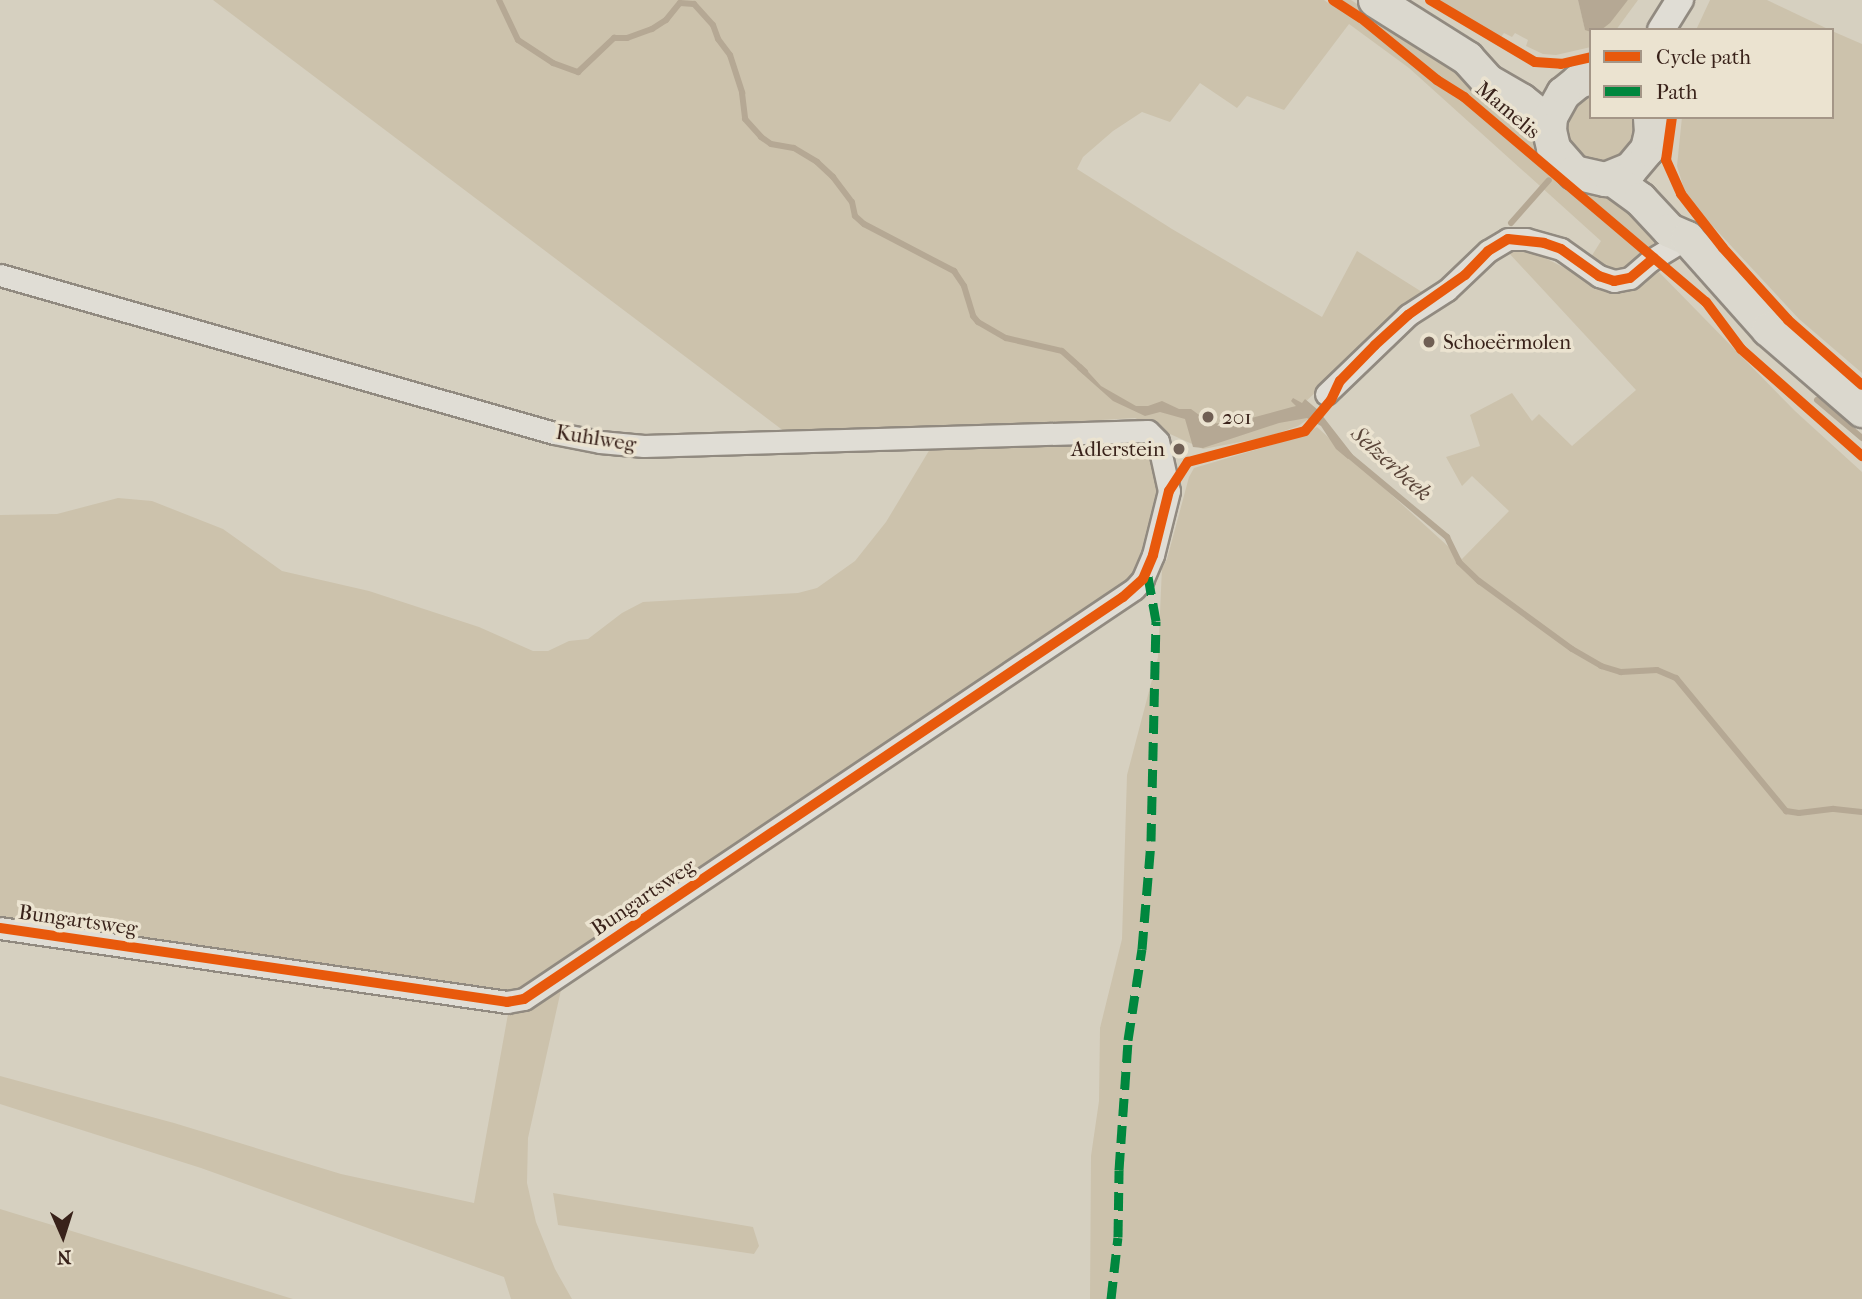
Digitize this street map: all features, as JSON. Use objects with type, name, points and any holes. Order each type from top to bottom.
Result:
[{"type":"main road","name":"Mamelis","points":[[1375,0],[1467,58],[1535,82],[1579,83]]},
{"type":"main road","name":"Mamelis","points":[[1467,58],[1488,80],[1521,100],[1549,123]]},
{"type":"main road","points":[[1579,83],[1555,104],[1549,123],[1551,142],[1564,164],[1586,177],[1611,178],[1630,169],[1644,154],[1650,138],[1650,119]]},
{"type":"main road","points":[[1644,154],[1658,187],[1682,219],[1687,238]]},
{"type":"main road","points":[[1611,178],[1640,199],[1669,230],[1687,238],[1768,329],[1862,411]]},
{"type":"street","points":[[1662,28],[1680,0]]},
{"type":"street","points":[[1685,28],[1699,0]]},
{"type":"street","points":[[1326,394],[1408,315],[1447,290],[1488,251],[1508,239],[1526,239],[1561,249],[1599,275],[1614,281],[1630,278],[1651,260],[1687,238]]},
{"type":"street","name":"Kuhlweg","points":[[0,275],[488,414],[600,442],[644,446],[1148,431],[1158,441],[1169,491]]},
{"type":"street","name":"Bungartsweg","points":[[0,928],[507,1002],[524,999],[1134,589],[1143,579],[1153,555],[1169,491]]},
{"type":"shaded area","points":[[213,0],[1324,0],[1331,5],[1336,0],[1351,0],[1501,99],[1624,195],[1664,234],[1623,271],[1608,270],[1591,257],[1601,241],[1409,68],[1349,24],[1284,110],[1247,96],[1237,108],[1200,83],[1170,122],[1142,112],[1113,131],[1083,157],[1077,169],[1172,229],[1322,317],[1357,251],[1422,292],[1302,405],[1310,418],[1298,426],[1267,437],[1203,449],[1135,418],[793,438]]},
{"type":"shaded area","points":[[1438,0],[1578,0],[1585,29],[1589,31],[1589,47],[1556,55],[1543,54],[1526,46],[1528,40],[1515,33],[1512,37],[1504,33],[1501,37]]},
{"type":"shaded area","points":[[1578,0],[1628,0],[1604,28],[1585,30]]},
{"type":"shaded area","points":[[1628,0],[1638,0],[1617,28],[1603,28]]},
{"type":"shaded area","points":[[1710,0],[1767,0],[1826,28],[1697,28]]},
{"type":"shaded area","points":[[1834,32],[1862,44],[1862,373],[1799,319],[1707,220],[1685,192],[1677,166],[1682,119],[1834,119]]},
{"type":"shaded area","points":[[1589,94],[1589,119],[1633,119],[1633,140],[1619,158],[1609,162],[1587,162],[1564,137],[1566,112],[1574,102]]},
{"type":"shaded area","points":[[1527,249],[1611,291],[1645,284],[1656,269],[1795,411],[1862,472],[1862,1299],[1090,1299],[1091,1156],[1099,1101],[1100,1028],[1122,939],[1127,775],[1158,657],[1162,568],[1167,559],[1189,477],[1194,468],[1299,437],[1317,427],[1462,559],[1509,511],[1472,476],[1462,486],[1446,457],[1480,446],[1470,415],[1512,393],[1532,421],[1539,414],[1572,446],[1636,390],[1507,251]]},
{"type":"shaded area","points":[[1081,364],[1101,386],[1136,406],[1148,406],[1162,401],[1179,409],[1191,409],[1210,423],[1229,424],[1296,406],[1291,401],[1293,398],[1302,403],[1305,399],[1318,410],[1353,455],[1348,459],[1336,449],[1321,426],[1307,418],[1279,423],[1203,448],[1193,447],[1185,419],[1160,412],[1145,416],[1113,401],[1077,369]]},
{"type":"shaded area","points":[[1145,441],[1157,467],[1160,489],[1141,568],[1131,582],[563,981],[528,1138],[527,1183],[536,1222],[555,1269],[572,1299],[511,1299],[504,1277],[201,1168],[0,1104],[0,1076],[174,1123],[341,1174],[474,1203],[508,1014],[327,989],[165,946],[0,924],[0,515],[57,514],[118,498],[152,501],[223,529],[282,571],[369,591],[479,627],[533,651],[548,651],[569,641],[588,639],[622,613],[643,602],[798,593],[817,588],[855,561],[886,522],[930,449],[944,444]]},
{"type":"shaded area","points":[[553,1193],[753,1227],[759,1246],[754,1254],[558,1225]]},
{"type":"shaded area","points":[[0,1209],[241,1283],[293,1299],[0,1299]]},
{"type":"waterway","name":"Selzerbeek","points":[[499,0],[518,40],[553,63],[578,72],[614,38],[627,38],[652,29],[666,20],[680,3],[694,4],[713,25],[718,39],[730,55],[742,93],[745,119],[761,137],[771,144],[794,148],[817,162],[833,177],[852,202],[855,216],[864,224],[954,271],[964,286],[973,316],[978,322],[1006,338],[1062,351],[1085,372]]},
{"type":"waterway","points":[[1511,223],[1549,180]]},
{"type":"waterway","points":[[1817,400],[1862,438]]},
{"type":"waterway","name":"Selzerbeek","points":[[1345,452],[1447,537],[1459,562],[1479,581],[1572,649],[1601,666],[1621,672],[1657,670],[1676,678],[1786,811],[1799,813],[1834,809],[1862,812]]},
{"type":"marked path","points":[[1111,1299],[1118,1237],[1119,1170],[1128,1040],[1142,949],[1151,841],[1156,621],[1147,571]]},
{"type":"cycle path","points":[[1333,0],[1361,18],[1437,80],[1464,97],[1706,302],[1741,349],[1862,456]]},
{"type":"cycle path","points":[[1430,0],[1535,62],[1561,64],[1589,57]]},
{"type":"cycle path","points":[[1672,119],[1666,160],[1681,194],[1723,248],[1788,320],[1862,385]]},
{"type":"cycle path","points":[[0,928],[507,1002],[524,999],[1123,597],[1143,579],[1153,555],[1169,491],[1188,462],[1305,431],[1331,400],[1340,381],[1375,345],[1408,315],[1465,275],[1488,251],[1508,239],[1544,243],[1561,249],[1599,276],[1614,281],[1630,278],[1654,258]]},
{"type":"place","name":"Schoeërmolen","points":[[1429,342]]},
{"type":"place","name":"201","points":[[1208,417]]},
{"type":"place","name":"Adlerstein","points":[[1179,449]]}]
